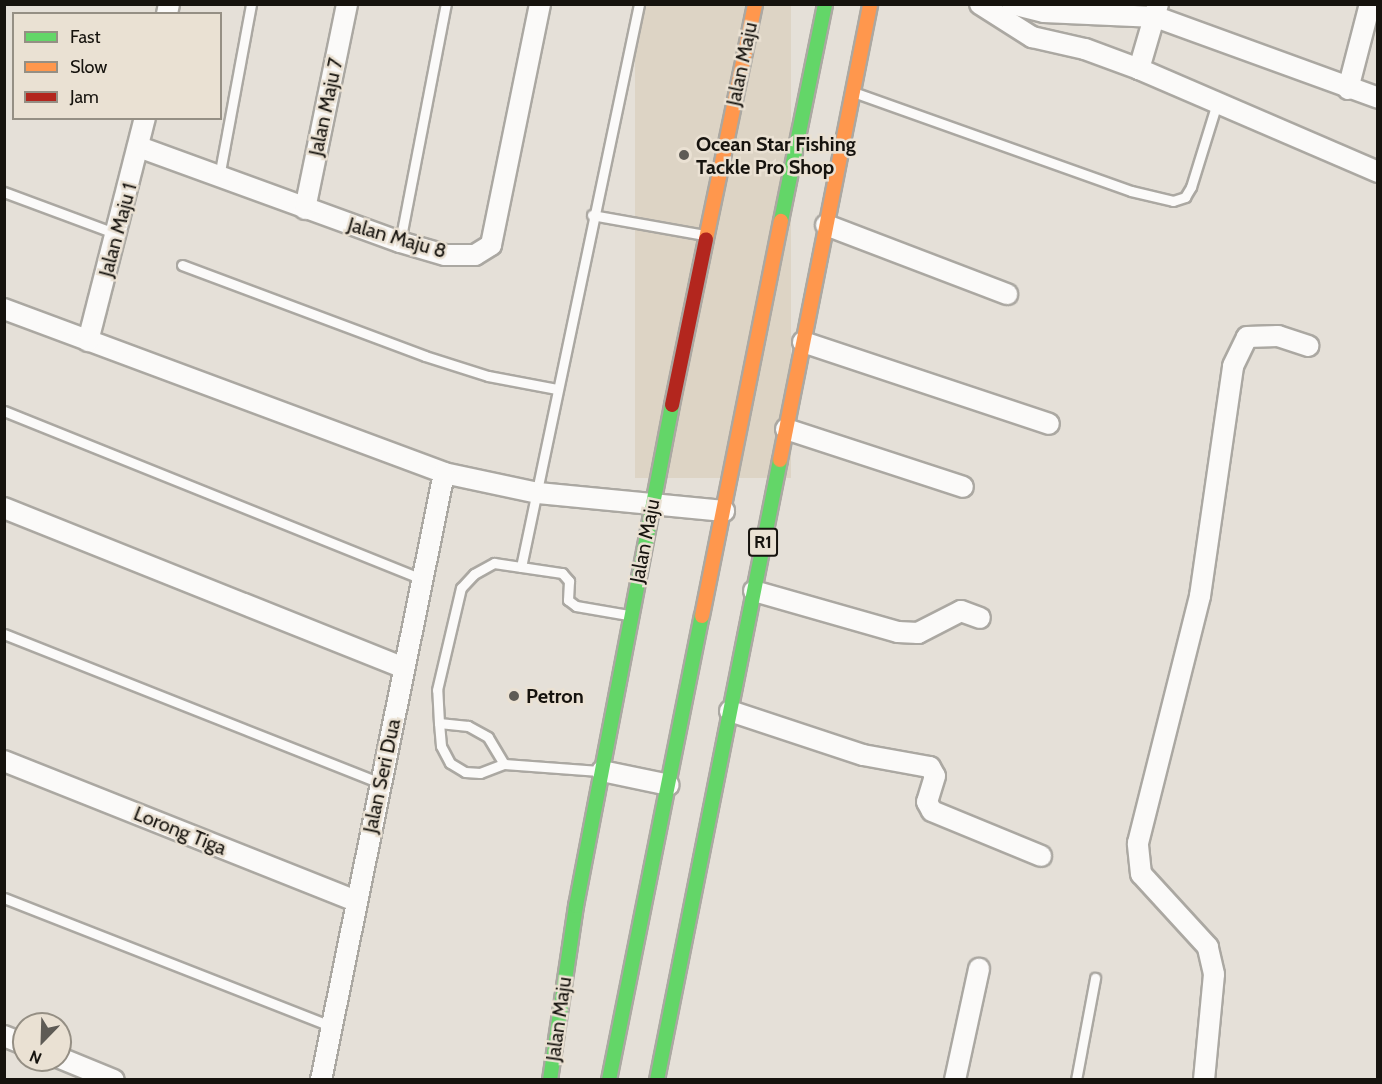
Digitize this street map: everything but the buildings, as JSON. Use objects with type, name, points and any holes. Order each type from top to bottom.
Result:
[{"type":"main road","name":"Jalan Maju","points":[[550,1080],[576,906],[651,504],[755,4]]},
{"type":"main road","name":"R1","points":[[609,1080],[669,784],[735,516],[825,4]]},
{"type":"main road","name":"R1","points":[[657,1080],[870,4]]},
{"type":"main road","points":[[758,505],[781,453]]},
{"type":"main road","points":[[749,537],[753,596]]},
{"type":"street","name":"Jalan Maju 7","points":[[305,209],[347,4]]},
{"type":"street","name":"Jalan Maju 8","points":[[140,147],[400,242],[445,255],[475,255],[490,245],[540,4]]},
{"type":"street","points":[[980,4],[1032,37],[1084,49],[1139,69],[1377,172]]},
{"type":"street","points":[[1012,4],[1045,8],[1157,11],[1348,89],[1377,98]]},
{"type":"street","points":[[1348,89],[1370,4]]},
{"type":"street","points":[[1139,69],[1157,11]]},
{"type":"street","name":"Jalan Maju 1","points":[[88,341],[140,147],[145,120]]},
{"type":"street","points":[[826,225],[1007,294]]},
{"type":"street","points":[[4,309],[444,473],[538,493],[651,504],[735,516]]},
{"type":"street","points":[[1204,1080],[1214,974],[1208,947],[1141,874],[1138,843],[1200,596],[1233,366],[1247,337],[1278,336],[1308,346]]},
{"type":"street","points":[[803,342],[1049,424]]},
{"type":"street","points":[[786,429],[963,487]]},
{"type":"street","name":"Jalan Seri Dua","points":[[321,1080],[330,1026],[444,473]]},
{"type":"street","points":[[4,508],[404,668]]},
{"type":"street","points":[[753,596],[898,632],[918,633],[953,613],[980,618]]},
{"type":"street","points":[[730,711],[863,755],[930,767],[935,776],[927,802],[932,811],[1041,856]]},
{"type":"street","name":"Lorong Tiga","points":[[4,761],[356,902]]},
{"type":"street","points":[[602,771],[669,784]]},
{"type":"street","points":[[955,1080],[979,969]]},
{"type":"street","points":[[72,1063],[114,1080]]},
{"type":"lane","points":[[219,177],[252,4]]},
{"type":"lane","points":[[400,242],[446,4]]},
{"type":"lane","points":[[520,567],[538,493],[592,215],[639,4]]},
{"type":"lane","points":[[852,92],[1131,191],[1173,201],[1185,197],[1191,187],[1217,104]]},
{"type":"lane","points":[[4,192],[117,234]]},
{"type":"lane","points":[[592,215],[707,236]]},
{"type":"lane","points":[[182,265],[425,356],[488,376],[557,389]]},
{"type":"lane","points":[[4,411],[422,579]]},
{"type":"lane","points":[[602,771],[504,764],[480,772],[465,772],[450,763],[441,746],[437,690],[461,588],[474,574],[494,563],[562,573],[569,581],[568,600],[576,606],[631,615]]},
{"type":"lane","points":[[4,634],[380,783]]},
{"type":"lane","points":[[439,723],[468,726],[488,737],[504,764]]},
{"type":"lane","points":[[4,898],[330,1026]]},
{"type":"lane","points":[[1076,1080],[1095,978]]},
{"type":"shaded area","points":[[635,5],[791,5],[791,478],[635,478]]},
{"type":"traffic: fast","points":[[781,221],[825,4]]},
{"type":"traffic: fast","points":[[550,1080],[576,906],[672,405]]},
{"type":"traffic: fast","points":[[657,1080],[780,460]]},
{"type":"traffic: fast","points":[[609,1080],[702,616]]},
{"type":"traffic: slow","points":[[706,239],[755,4]]},
{"type":"traffic: slow","points":[[780,460],[870,4]]},
{"type":"traffic: slow","points":[[702,616],[781,221]]},
{"type":"traffic: jam","points":[[672,405],[706,239]]},
{"type":"place","name":"Ocean Star Fishing Tackle Pro Shop","points":[[684,155]]},
{"type":"place","name":"Petron","points":[[514,696]]}]
